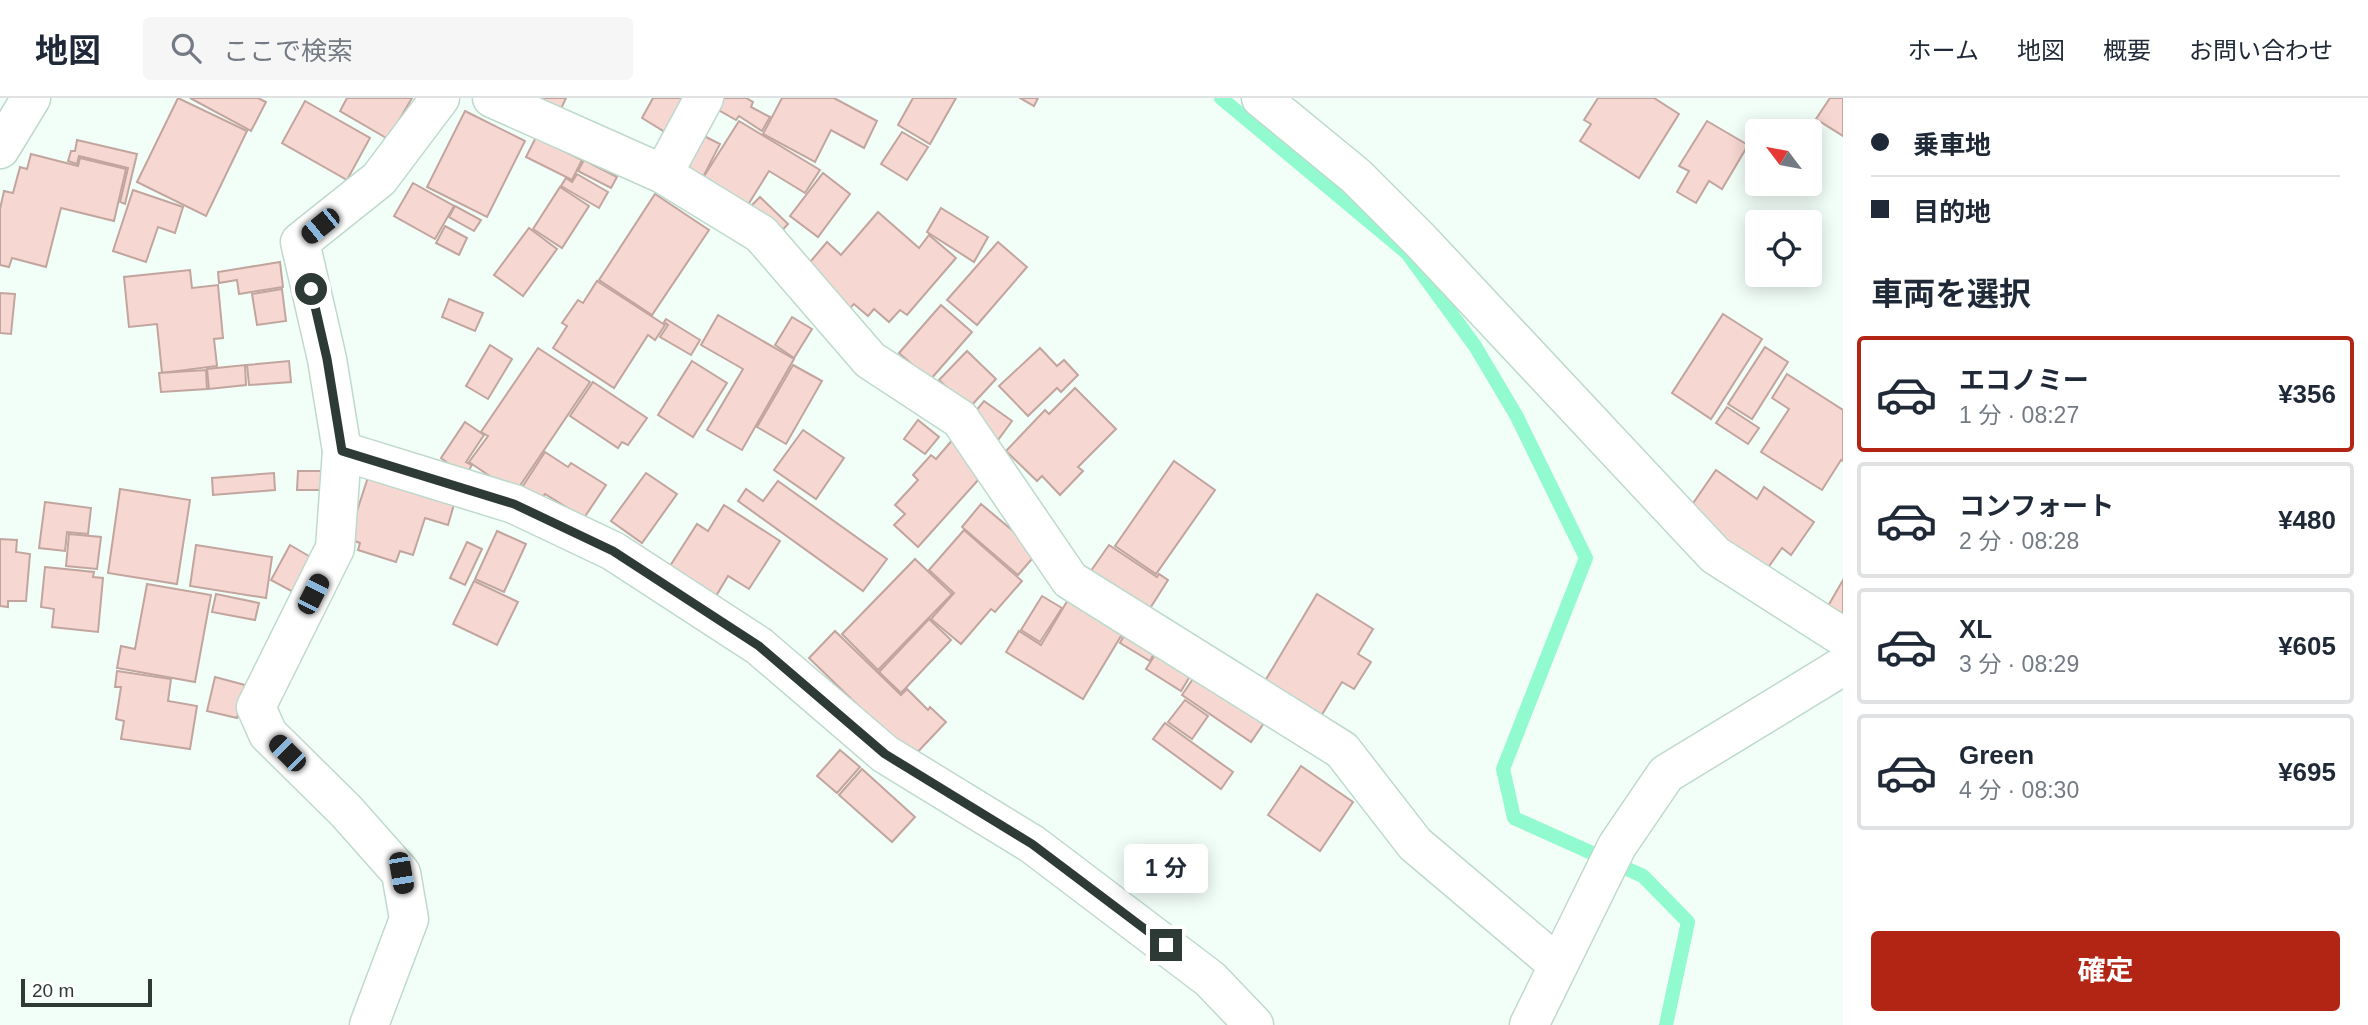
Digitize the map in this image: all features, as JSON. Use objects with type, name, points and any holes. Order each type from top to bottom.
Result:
[{"type":"street","points":[[0,149],[31,98]]},
{"type":"street","points":[[369,1025],[409,919],[401,873],[346,811],[268,734],[256,707],[335,548],[342,451],[327,359],[300,242],[379,178],[440,98]]},
{"type":"street","points":[[492,98],[663,174],[761,234],[870,360],[960,419],[1070,580],[1342,750],[1415,844],[1558,965]]},
{"type":"street","points":[[663,174],[704,98]]},
{"type":"street","points":[[1261,98],[1356,176],[1420,240],[1715,555],[1843,638]]},
{"type":"street","points":[[342,451],[514,504],[613,551],[759,646],[885,754],[1032,844],[1210,979],[1254,1025]]},
{"type":"street","points":[[1529,1025],[1617,846],[1665,774],[1843,666]]},
{"type":"building","points":[[178,98],[247,131],[206,216],[137,182]]},
{"type":"building","points":[[190,98],[258,98],[266,102],[251,131]]},
{"type":"building","points":[[347,98],[412,98],[388,139],[340,111]]},
{"type":"building","points":[[532,98],[566,98],[560,111]]},
{"type":"building","points":[[653,98],[685,98],[665,132],[642,118]]},
{"type":"building","points":[[720,98],[746,98],[753,102],[751,107],[770,117],[762,131],[739,116],[736,120],[715,108]]},
{"type":"building","points":[[782,98],[834,98],[877,121],[864,148],[831,130],[815,162],[763,134]]},
{"type":"building","points":[[913,98],[956,98],[930,144],[898,125]]},
{"type":"building","points":[[1020,98],[1038,98],[1034,106]]},
{"type":"building","points":[[1598,98],[1654,98],[1679,114],[1639,178],[1580,141],[1591,124],[1584,120]]},
{"type":"building","points":[[1830,98],[1843,98],[1843,136],[1822,123],[1822,119],[1816,119]]},
{"type":"building","points":[[305,101],[370,138],[347,180],[282,143]]},
{"type":"building","points":[[465,111],[525,141],[487,217],[427,187]]},
{"type":"building","points":[[739,121],[820,170],[805,193],[769,171],[746,208],[701,181]]},
{"type":"building","points":[[1707,121],[1745,143],[1745,150],[1722,189],[1709,181],[1696,203],[1677,192],[1689,171],[1679,166]]},
{"type":"building","points":[[902,132],[928,147],[907,180],[881,164]]},
{"type":"building","points":[[702,135],[720,144],[701,181],[684,173]]},
{"type":"building","points":[[536,137],[582,160],[572,180],[526,157]]},
{"type":"building","points":[[77,140],[137,154],[125,204],[120,202],[128,168],[79,156],[77,164],[68,161],[71,151],[75,151]]},
{"type":"building","points":[[31,154],[78,166],[80,158],[126,169],[114,221],[61,208],[46,267],[12,258],[9,267],[0,265],[0,209],[4,191],[13,193],[20,167],[27,169]]},
{"type":"building","points":[[584,160],[617,177],[611,188],[578,171]]},
{"type":"building","points":[[823,173],[850,194],[818,237],[790,216]]},
{"type":"building","points":[[577,174],[608,192],[599,208],[561,186],[566,178],[572,182]]},
{"type":"building","points":[[413,183],[454,206],[435,239],[394,216]]},
{"type":"building","points":[[560,187],[589,206],[562,248],[533,229]]},
{"type":"building","points":[[133,190],[183,207],[175,233],[158,227],[146,262],[113,251]]},
{"type":"building","points":[[655,194],[709,230],[652,315],[599,280]]},
{"type":"building","points":[[760,197],[788,224],[777,236],[748,209]]},
{"type":"building","points":[[455,206],[481,220],[474,231],[449,217]]},
{"type":"building","points":[[941,208],[988,237],[974,262],[927,232]]},
{"type":"building","points":[[878,212],[919,248],[929,235],[956,258],[907,315],[900,310],[889,322],[874,309],[868,316],[854,304],[850,308],[805,268],[827,242],[841,255]]},
{"type":"building","points":[[445,226],[467,238],[459,255],[436,243]]},
{"type":"building","points":[[529,228],[557,249],[523,296],[494,275]]},
{"type":"building","points":[[998,242],[1027,267],[977,325],[947,300]]},
{"type":"building","points":[[280,262],[283,287],[239,294],[237,280],[219,283],[218,272]]},
{"type":"building","points":[[190,270],[192,288],[218,285],[223,338],[214,339],[217,366],[162,373],[157,324],[129,327],[124,277]]},
{"type":"building","points":[[597,281],[665,325],[655,340],[648,335],[614,388],[553,348],[567,326],[562,323],[578,300],[583,303]]},
{"type":"building","points":[[282,289],[286,321],[257,325],[252,294]]},
{"type":"building","points":[[0,293],[15,294],[11,334],[0,333]]},
{"type":"building","points":[[449,299],[483,313],[475,331],[442,317]]},
{"type":"building","points":[[941,305],[972,332],[930,380],[899,353]]},
{"type":"building","points":[[1723,314],[1762,339],[1711,419],[1672,393]]},
{"type":"building","points":[[718,315],[794,359],[742,450],[707,430],[743,369],[701,345]]},
{"type":"building","points":[[792,317],[812,329],[794,358],[775,345]]},
{"type":"building","points":[[666,319],[700,340],[691,355],[660,337],[668,325],[664,322]]},
{"type":"building","points":[[490,345],[512,359],[488,399],[466,386]]},
{"type":"building","points":[[1765,347],[1788,362],[1752,419],[1728,404]]},
{"type":"building","points":[[538,348],[590,382],[515,493],[469,462],[488,436],[481,432]]},
{"type":"building","points":[[1040,348],[1057,366],[1064,360],[1078,375],[1061,392],[1057,388],[1028,416],[999,386]]},
{"type":"building","points":[[967,351],[996,379],[969,408],[939,380]]},
{"type":"building","points":[[289,361],[291,382],[249,385],[247,365]]},
{"type":"building","points":[[692,361],[727,383],[693,437],[658,415]]},
{"type":"building","points":[[245,365],[246,385],[209,389],[207,369]]},
{"type":"building","points":[[793,365],[822,381],[786,444],[757,427]]},
{"type":"building","points":[[206,370],[207,389],[161,392],[159,373]]},
{"type":"building","points":[[1787,374],[1843,410],[1843,461],[1841,460],[1822,490],[1761,452],[1789,409],[1772,398]]},
{"type":"building","points":[[593,382],[647,418],[628,445],[622,442],[618,448],[570,416]]},
{"type":"building","points":[[1075,388],[1116,429],[1078,467],[1083,471],[1060,495],[1042,476],[1037,481],[1006,451],[1045,410],[1049,414]]},
{"type":"building","points":[[984,401],[1012,421],[998,440],[970,418]]},
{"type":"building","points":[[1727,407],[1759,428],[1748,444],[1716,423]]},
{"type":"building","points":[[918,420],[939,437],[925,454],[904,439]]},
{"type":"building","points":[[465,422],[484,435],[466,462],[472,465],[465,476],[441,458]]},
{"type":"building","points":[[803,430],[844,458],[816,499],[774,470]]},
{"type":"building","points":[[954,438],[988,469],[918,547],[894,525],[905,514],[895,505],[918,480],[913,475],[931,455],[936,459]]},
{"type":"building","points":[[545,452],[568,467],[571,463],[606,485],[584,518],[545,494],[539,501],[521,489]]},
{"type":"building","points":[[1174,461],[1215,490],[1156,574],[1115,546]]},
{"type":"building","points":[[1716,470],[1757,499],[1764,487],[1814,522],[1791,555],[1782,548],[1767,569],[1687,512]]},
{"type":"building","points":[[298,471],[326,471],[326,490],[297,490]]},
{"type":"building","points":[[274,473],[275,490],[213,495],[212,478]]},
{"type":"building","points":[[646,473],[677,494],[642,543],[611,521]]},
{"type":"building","points":[[369,474],[455,501],[448,525],[425,518],[413,555],[400,551],[396,562],[358,550],[360,543],[348,539]]},
{"type":"building","points":[[778,481],[887,559],[863,591],[738,501],[746,489],[763,501]]},
{"type":"building","points":[[120,489],[190,500],[177,584],[108,573]]},
{"type":"building","points":[[45,502],[91,508],[88,534],[67,532],[65,551],[39,548]]},
{"type":"building","points":[[981,504],[1038,552],[1018,575],[962,527]]},
{"type":"building","points":[[724,505],[780,541],[749,589],[728,576],[716,596],[670,566],[697,524],[708,531]]},
{"type":"building","points":[[964,530],[1022,581],[995,612],[991,609],[961,644],[931,619],[954,593],[929,570]]},
{"type":"building","points":[[497,531],[526,544],[504,592],[475,579]]},
{"type":"building","points":[[69,534],[101,537],[97,569],[66,566]]},
{"type":"building","points":[[0,539],[17,540],[16,552],[30,554],[26,601],[8,601],[8,607],[0,606]]},
{"type":"building","points":[[467,542],[482,549],[465,585],[450,578]]},
{"type":"building","points":[[196,545],[272,557],[266,598],[190,586]]},
{"type":"building","points":[[290,545],[314,559],[295,593],[271,580]]},
{"type":"building","points":[[1109,545],[1157,577],[1159,574],[1168,580],[1147,613],[1088,575]]},
{"type":"building","points":[[915,559],[952,594],[878,670],[842,634]]},
{"type":"building","points":[[45,567],[94,572],[93,577],[103,578],[98,632],[52,627],[54,609],[41,607]]},
{"type":"building","points":[[1843,580],[1843,614],[1828,606]]},
{"type":"building","points":[[474,581],[518,602],[497,645],[453,624]]},
{"type":"building","points":[[147,584],[211,595],[195,682],[117,668],[121,646],[135,649]]},
{"type":"building","points":[[1072,593],[1127,626],[1083,699],[1006,652],[1019,631],[1041,645]]},
{"type":"building","points":[[216,594],[259,603],[255,620],[212,612]]},
{"type":"building","points":[[1317,594],[1373,629],[1358,654],[1371,662],[1354,689],[1342,682],[1321,716],[1265,681]]},
{"type":"building","points":[[1042,596],[1062,608],[1040,642],[1021,630]]},
{"type":"building","points":[[929,619],[951,640],[901,693],[879,672]]},
{"type":"building","points":[[1128,628],[1158,646],[1150,661],[1120,643]]},
{"type":"building","points":[[835,631],[901,695],[907,689],[928,710],[930,707],[946,722],[912,758],[809,658]]},
{"type":"building","points":[[1160,647],[1195,668],[1181,691],[1146,669]]},
{"type":"building","points":[[117,671],[171,679],[168,701],[197,706],[190,749],[121,739],[124,721],[116,719],[121,687],[115,687]]},
{"type":"building","points":[[1197,673],[1266,720],[1251,742],[1182,695]]},
{"type":"building","points":[[215,677],[245,685],[237,718],[207,711]]},
{"type":"building","points":[[1185,700],[1208,716],[1192,739],[1168,722]]},
{"type":"building","points":[[1165,723],[1233,772],[1221,789],[1153,739]]},
{"type":"building","points":[[840,750],[860,767],[837,793],[817,776]]},
{"type":"building","points":[[1301,766],[1353,802],[1320,851],[1268,815]]},
{"type":"building","points":[[862,769],[915,817],[892,842],[839,795]]},
{"type":"waterway","points":[[1221,98],[1407,253],[1475,346],[1516,415],[1586,558],[1503,769],[1514,818],[1643,876],[1688,922],[1666,1025]]},
{"type":"route","points":[[311,289],[327,359],[342,451],[514,504],[613,551],[759,646],[885,754],[1032,844],[1166,945]]}]
